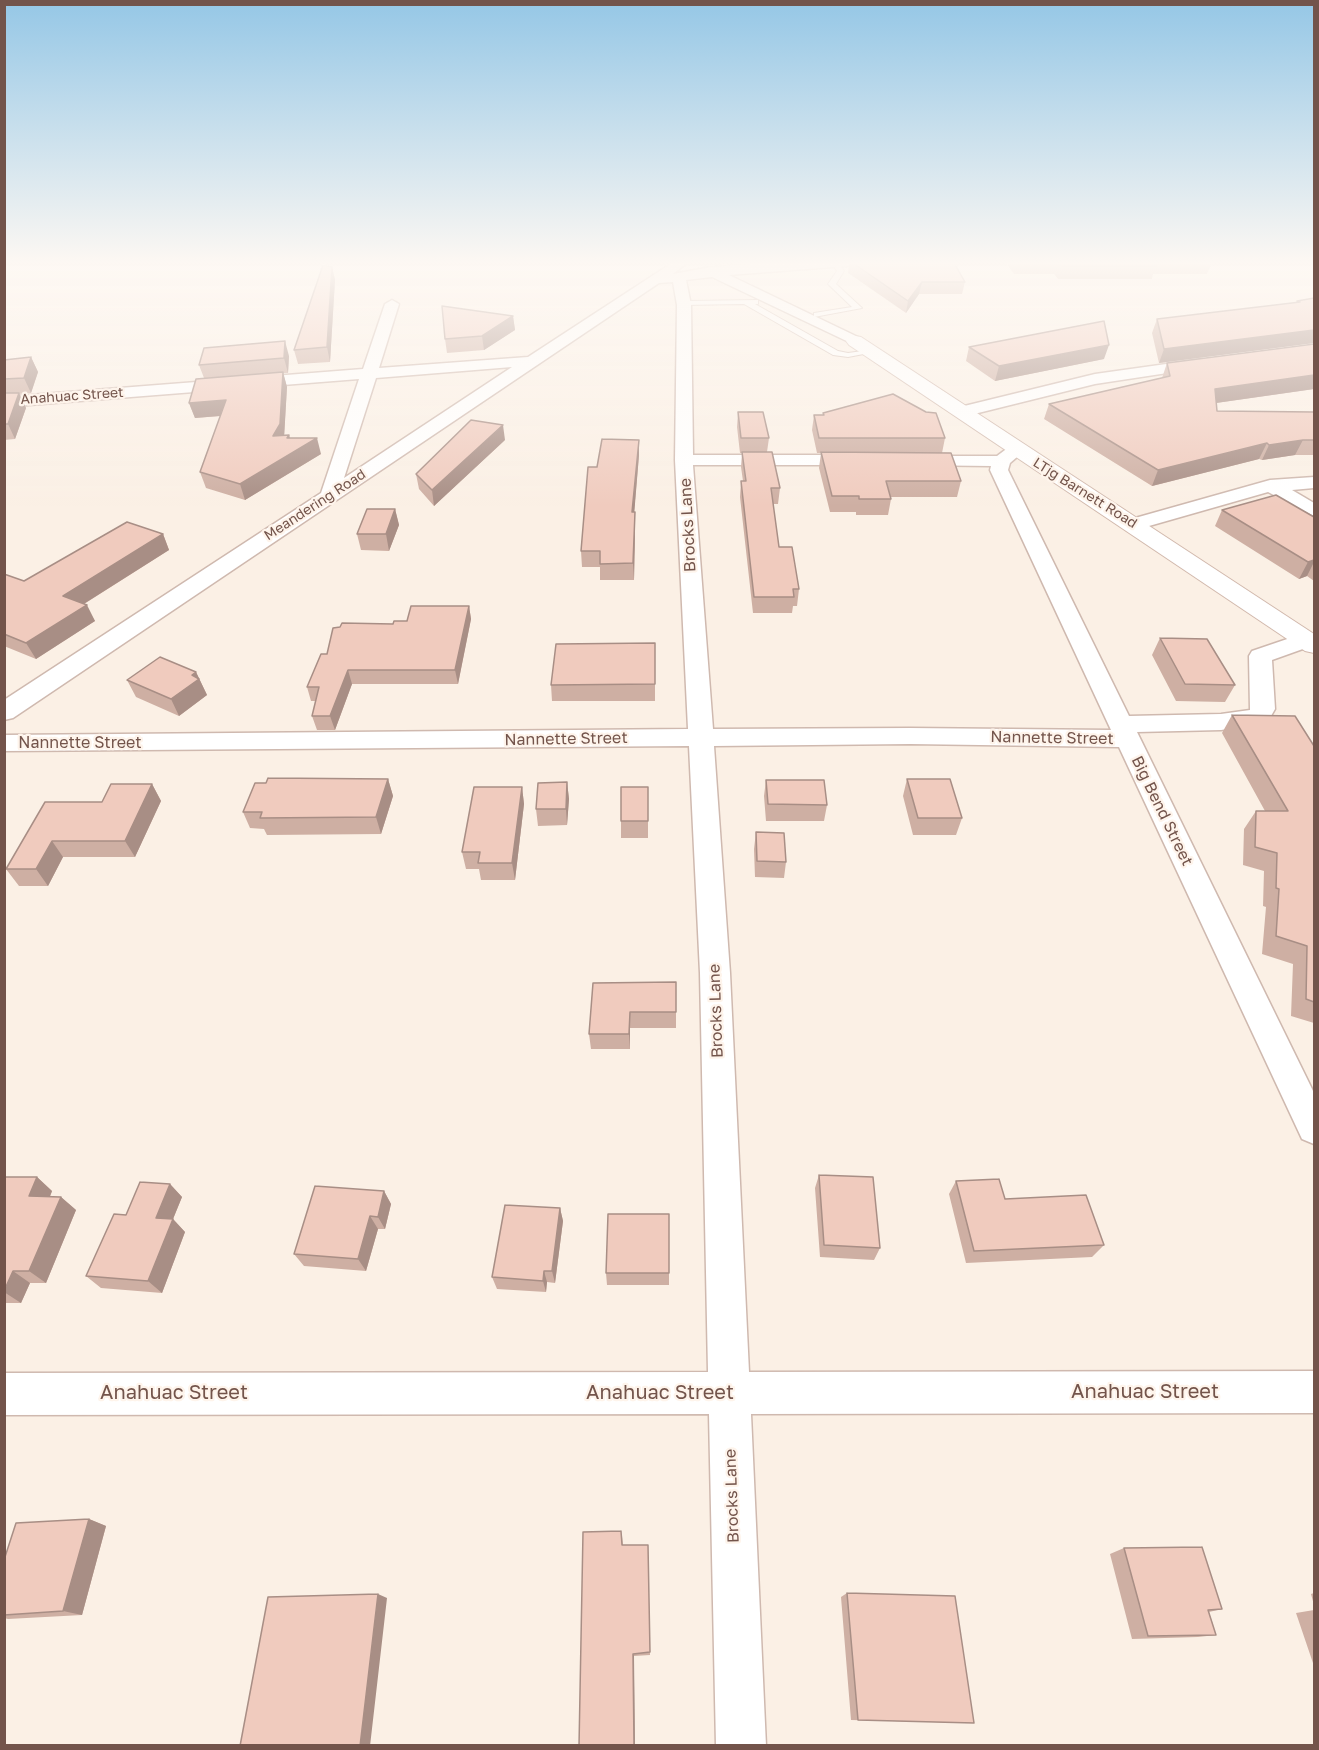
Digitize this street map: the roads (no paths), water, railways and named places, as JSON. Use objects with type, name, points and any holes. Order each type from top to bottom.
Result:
[{"type":"street","points":[[329,496],[379,343]]},
{"type":"street","name":"Meandering Road","points":[[8,706],[561,343]]},
{"type":"street","name":"Brocks Lane","points":[[678,343],[715,973],[741,1746]]},
{"type":"street","name":"LTjg Barnett Road","points":[[854,343],[862,347]]},
{"type":"street","name":"LTjg Barnett Road","points":[[855,343],[962,412],[1009,455],[1135,524],[1311,642]]},
{"type":"street","name":"Anahuac Street","points":[[4,402],[535,361]]},
{"type":"street","points":[[962,412],[1095,379],[1223,361]]},
{"type":"street","points":[[896,460],[1009,455]]},
{"type":"street","name":"Big Bend Street","points":[[1009,455],[999,470],[1314,1128]]},
{"type":"street","points":[[684,460],[872,460]]},
{"type":"street","points":[[1135,524],[1270,486],[1314,483]]},
{"type":"street","points":[[1270,486],[1314,510]]},
{"type":"street","name":"Nannette Street","points":[[4,743],[441,741],[1124,732],[1258,717],[1263,709],[1260,656],[1311,642]]},
{"type":"street","name":"Anahuac Street","points":[[4,1394],[1314,1392]]},
{"type":"lane","points":[[817,343],[836,353],[849,355],[862,347]]}]
